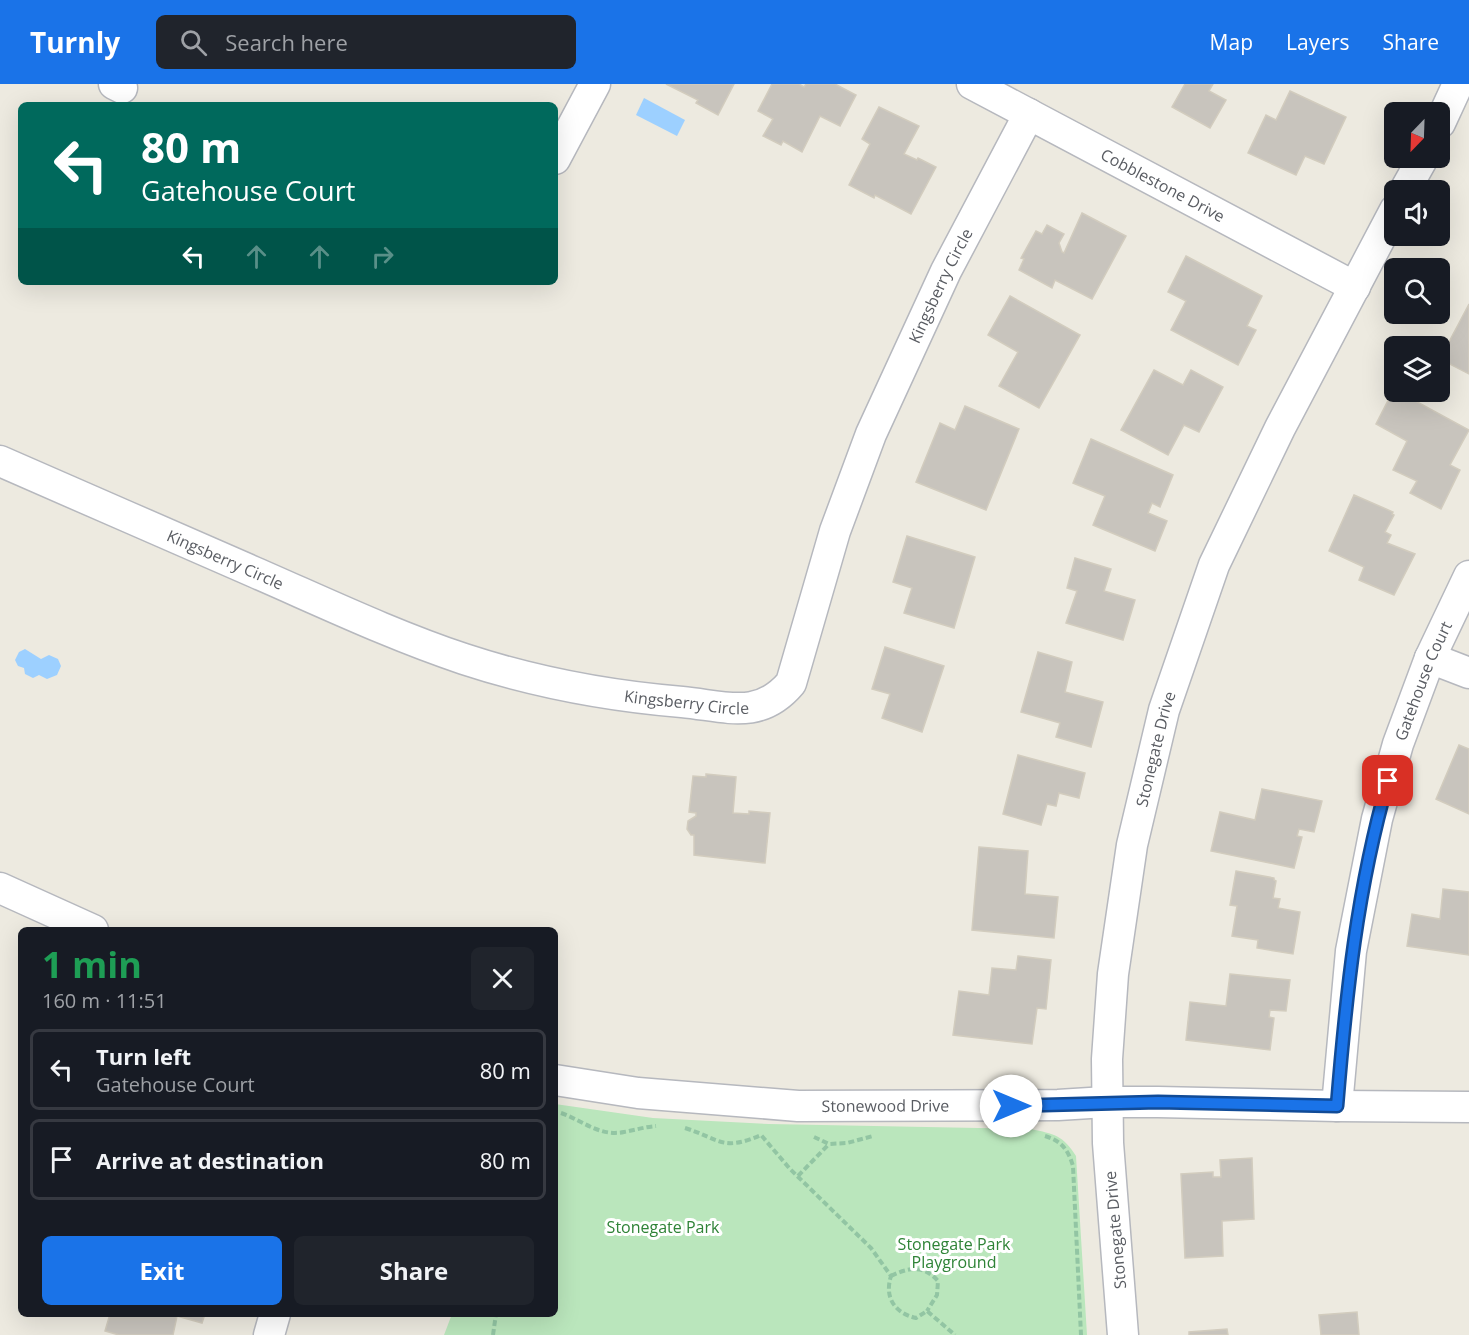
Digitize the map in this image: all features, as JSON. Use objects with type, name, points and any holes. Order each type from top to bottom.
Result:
[{"type":"street","points":[[558,153],[595,84]]},
{"type":"street","name":"Cobblestone Drive","points":[[972,84],[1355,287]]},
{"type":"street","points":[[1450,102],[1458,84]]},
{"type":"street","name":"Kingsberry Circle","points":[[0,461],[356,617],[466,659],[521,675],[594,691],[731,708],[755,708],[776,699],[791,683],[835,531],[871,434],[946,271],[1029,114]]},
{"type":"street","name":"Stonegate Drive","points":[[1123,1335],[1106,1102],[1113,974],[1132,845],[1164,710],[1214,565],[1280,428],[1384,231]]},
{"type":"street","name":"Gatehouse Court","points":[[1337,1106],[1352,951],[1377,819],[1398,744],[1430,658],[1469,576]]},
{"type":"street","points":[[1430,658],[1469,673]]},
{"type":"street","points":[[3,896],[85,927]]},
{"type":"street","name":"Stonewood Drive","points":[[558,1080],[639,1093],[798,1106],[1058,1105],[1106,1102],[1469,1107]]},
{"type":"street","points":[[269,1335],[273,1317]]},
{"type":"path","points":[[558,1111],[585,1126],[604,1131],[622,1133],[642,1127],[662,1126]]},
{"type":"path","points":[[675,1125],[725,1143],[741,1144],[771,1131]]},
{"type":"path","points":[[1039,1134],[1056,1140],[1065,1147],[1073,1166],[1081,1335]]},
{"type":"path","points":[[761,1135],[798,1176],[871,1248],[891,1276]]},
{"type":"path","points":[[812,1136],[829,1144],[847,1143],[879,1135]]},
{"type":"path","points":[[798,1176],[829,1144]]},
{"type":"path","points":[[917,1268],[931,1273],[938,1281],[937,1295],[933,1304],[916,1318],[904,1315],[896,1308],[890,1297],[891,1276],[903,1270],[917,1268]]},
{"type":"path","points":[[927,1311],[955,1335]]},
{"type":"path","points":[[493,1335],[496,1317]]},
{"type":"green space","name":"Stonegate Park","points":[[558,1104],[653,1118],[769,1124],[1031,1129],[1057,1136],[1076,1156],[1087,1335],[444,1335],[451,1317],[558,1317]]},
{"type":"water","points":[[644,98],[685,120],[677,136],[636,115]]},
{"type":"water","points":[[25,649],[41,659],[49,655],[58,659],[61,666],[57,675],[47,679],[39,675],[33,678],[25,674],[24,668],[18,666],[15,660],[19,652]]},
{"type":"building","points":[[666,84],[734,84],[718,115],[696,103],[698,100]]},
{"type":"building","points":[[772,84],[799,84],[804,87],[806,84],[835,84],[856,95],[840,126],[820,116],[802,152],[783,141],[781,145],[763,136],[773,119],[758,111]]},
{"type":"building","points":[[1185,84],[1213,84],[1209,91],[1226,100],[1210,128],[1172,107]]},
{"type":"building","points":[[1290,91],[1346,117],[1324,164],[1305,156],[1296,175],[1248,153],[1266,115],[1276,120]]},
{"type":"building","points":[[879,107],[919,126],[904,154],[936,167],[911,214],[875,195],[874,198],[849,185],[870,144],[862,139]]},
{"type":"building","points":[[1082,213],[1126,236],[1092,299],[1055,280],[1052,288],[1019,270],[1024,259],[1021,258],[1036,231],[1042,234],[1047,225],[1064,234],[1059,243],[1064,253]]},
{"type":"building","points":[[1186,256],[1262,296],[1247,326],[1256,330],[1238,365],[1171,330],[1186,301],[1168,292]]},
{"type":"building","points":[[1010,296],[1080,335],[1039,408],[999,386],[1018,352],[988,335]]},
{"type":"building","points":[[1469,304],[1469,374],[1450,364],[1450,340]]},
{"type":"building","points":[[1154,370],[1183,385],[1191,370],[1223,387],[1199,432],[1184,425],[1168,455],[1121,430]]},
{"type":"building","points":[[1387,402],[1417,402],[1469,430],[1450,465],[1460,470],[1441,509],[1410,493],[1417,481],[1393,470],[1407,441],[1376,424]]},
{"type":"building","points":[[965,406],[1019,429],[986,510],[916,482],[940,423],[955,430]]},
{"type":"building","points":[[1091,439],[1173,475],[1160,507],[1152,503],[1148,513],[1167,521],[1155,551],[1093,525],[1105,496],[1073,483]]},
{"type":"building","points":[[1354,495],[1393,512],[1394,515],[1385,532],[1391,535],[1387,543],[1415,554],[1394,595],[1359,580],[1364,567],[1329,551]]},
{"type":"building","points":[[907,536],[975,557],[954,628],[904,613],[912,588],[893,582]]},
{"type":"building","points":[[1075,558],[1111,569],[1104,591],[1135,600],[1123,640],[1066,623],[1077,591],[1067,588]]},
{"type":"building","points":[[885,647],[944,666],[922,732],[882,718],[890,694],[872,689]]},
{"type":"building","points":[[1038,652],[1072,662],[1065,692],[1103,702],[1091,747],[1056,737],[1060,723],[1021,712]]},
{"type":"building","points":[[1459,745],[1469,749],[1469,814],[1436,799]]},
{"type":"building","points":[[1018,755],[1085,773],[1079,798],[1059,793],[1056,806],[1047,804],[1041,825],[1003,814]]},
{"type":"building","points":[[706,774],[736,777],[733,813],[749,814],[749,811],[770,813],[765,863],[694,855],[694,835],[691,835],[687,829],[688,821],[696,816],[696,813],[689,812],[693,776],[706,777]]},
{"type":"building","points":[[1262,789],[1322,801],[1314,832],[1299,829],[1297,836],[1302,837],[1294,868],[1211,851],[1220,812],[1255,820]]},
{"type":"building","points":[[979,847],[1028,851],[1025,894],[1058,897],[1054,938],[972,930]]},
{"type":"building","points":[[1236,871],[1274,878],[1276,881],[1273,898],[1280,899],[1278,908],[1300,912],[1293,954],[1257,948],[1258,940],[1232,936],[1237,906],[1230,905]]},
{"type":"building","points":[[1443,889],[1469,892],[1469,955],[1407,946],[1412,914],[1440,919]]},
{"type":"building","points":[[1018,956],[1051,960],[1046,1009],[1037,1008],[1032,1044],[953,1035],[959,991],[989,995],[992,968],[1016,970]]},
{"type":"building","points":[[1230,974],[1290,980],[1286,1011],[1270,1010],[1269,1017],[1274,1018],[1270,1050],[1186,1040],[1190,1002],[1226,1006]]},
{"type":"building","points":[[1252,1158],[1254,1219],[1222,1221],[1223,1256],[1185,1258],[1181,1174],[1213,1172],[1213,1177],[1221,1177],[1220,1160]]},
{"type":"building","points":[[1357,1312],[1359,1335],[1321,1335],[1319,1315]]},
{"type":"building","points":[[109,1317],[177,1317],[173,1335],[119,1335],[105,1331]]},
{"type":"building","points":[[181,1317],[204,1317],[202,1323]]},
{"type":"building","points":[[1227,1329],[1228,1335],[1189,1335],[1189,1332]]},
{"type":"route","points":[[1011,1106],[1106,1102],[1337,1106],[1352,951],[1377,819],[1388,781]]},
{"type":"park label","name":"Stonegate Park Playground","points":[[954,1253]]}]
